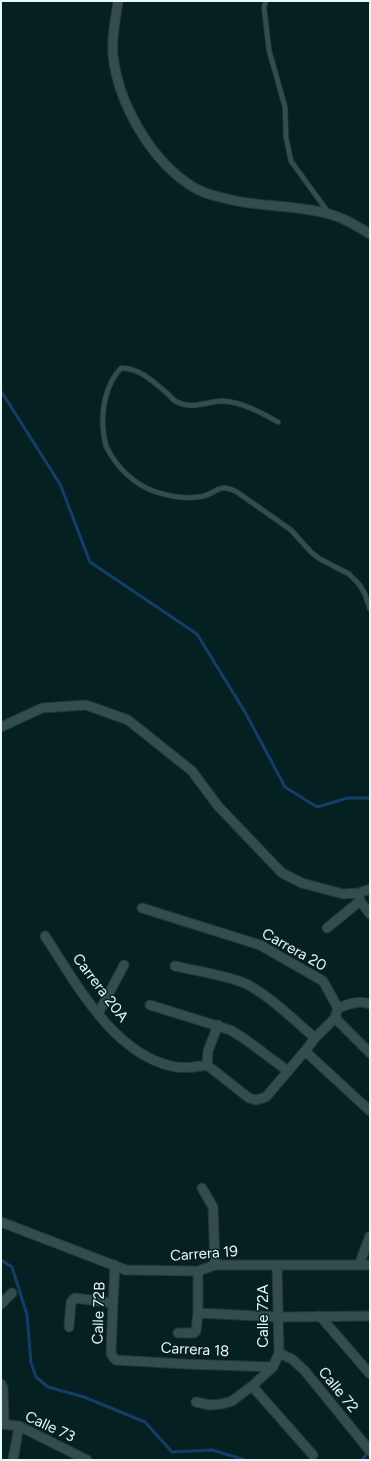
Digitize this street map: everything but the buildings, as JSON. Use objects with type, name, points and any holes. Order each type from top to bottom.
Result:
[{"type":"street","points":[[118,1],[112,38],[113,57],[119,85],[130,113],[145,141],[177,176],[194,188],[224,198],[329,214],[351,222],[370,234]]},
{"type":"street","points":[[1,727],[42,708],[86,705],[128,720],[192,771],[218,806],[282,873],[302,883],[360,897],[370,914]]},
{"type":"street","points":[[327,928],[370,889]]},
{"type":"street","name":"Carrera 20","points":[[142,908],[260,945],[323,981],[338,1008]]},
{"type":"street","name":"Carrera 20A","points":[[44,936],[98,1014],[129,1046],[147,1057],[171,1066],[186,1068],[207,1065]]},
{"type":"street","points":[[98,1014],[124,965]]},
{"type":"street","points":[[175,966],[238,980],[249,985],[261,993],[315,1038]]},
{"type":"street","points":[[218,1025],[208,1051],[207,1065],[249,1098],[256,1100],[266,1097],[315,1038],[335,1018],[338,1008],[354,1002],[364,1002],[370,1004]]},
{"type":"street","points":[[150,1006],[218,1025],[242,1036],[288,1071]]},
{"type":"street","points":[[335,1018],[370,1052]]},
{"type":"street","points":[[305,1051],[370,1111]]},
{"type":"street","points":[[202,1188],[213,1207],[215,1265]]},
{"type":"street","name":"Carrera 19","points":[[1,1222],[126,1270],[198,1272],[215,1265],[359,1266],[370,1264]]},
{"type":"street","points":[[359,1266],[370,1236]]},
{"type":"street","name":"Calle 72A","points":[[273,1367],[279,1353],[277,1265]]},
{"type":"street","name":"Calle 72B","points":[[116,1266],[111,1353],[116,1360]]},
{"type":"street","points":[[178,1332],[195,1332],[198,1314],[198,1272]]},
{"type":"street","points":[[1,1304],[12,1293]]},
{"type":"street","points":[[69,1327],[72,1302],[75,1298],[113,1303]]},
{"type":"street","points":[[198,1314],[278,1317],[369,1317]]},
{"type":"street","points":[[320,1316],[370,1374]]},
{"type":"street","name":"Calle 72","points":[[279,1353],[292,1359],[305,1371],[370,1451]]},
{"type":"street","name":"Carrera 18","points":[[116,1360],[273,1367]]},
{"type":"street","points":[[196,1402],[210,1405],[232,1401],[252,1386],[273,1367]]},
{"type":"street","points":[[1,1384],[3,1388],[3,1424]]},
{"type":"street","points":[[252,1386],[313,1455]]},
{"type":"street","name":"Calle 73","points":[[3,1424],[19,1426],[87,1460]]},
{"type":"street","points":[[13,1460],[19,1426]]},
{"type":"lane","points":[[266,1],[264,7],[269,50],[285,107],[286,137],[291,161],[329,214]]},
{"type":"lane","points":[[278,422],[254,410],[223,402],[199,406],[186,405],[176,402],[143,374],[129,368],[121,368],[114,375],[106,398],[103,429],[106,447],[129,477],[155,492],[181,498],[209,495],[218,489],[228,487],[291,530],[311,552],[320,559],[348,574],[359,584],[365,594],[370,609]]},
{"type":"waterway","points":[[1,391],[60,484],[90,562],[197,634],[245,712],[285,787],[317,807],[348,798],[370,798]]},
{"type":"waterway","points":[[1,1260],[12,1267],[27,1315],[31,1363],[36,1377],[48,1387],[84,1397],[145,1422],[172,1452],[212,1450],[245,1460]]},
{"type":"waterway","points":[[362,1460],[368,1452]]}]
